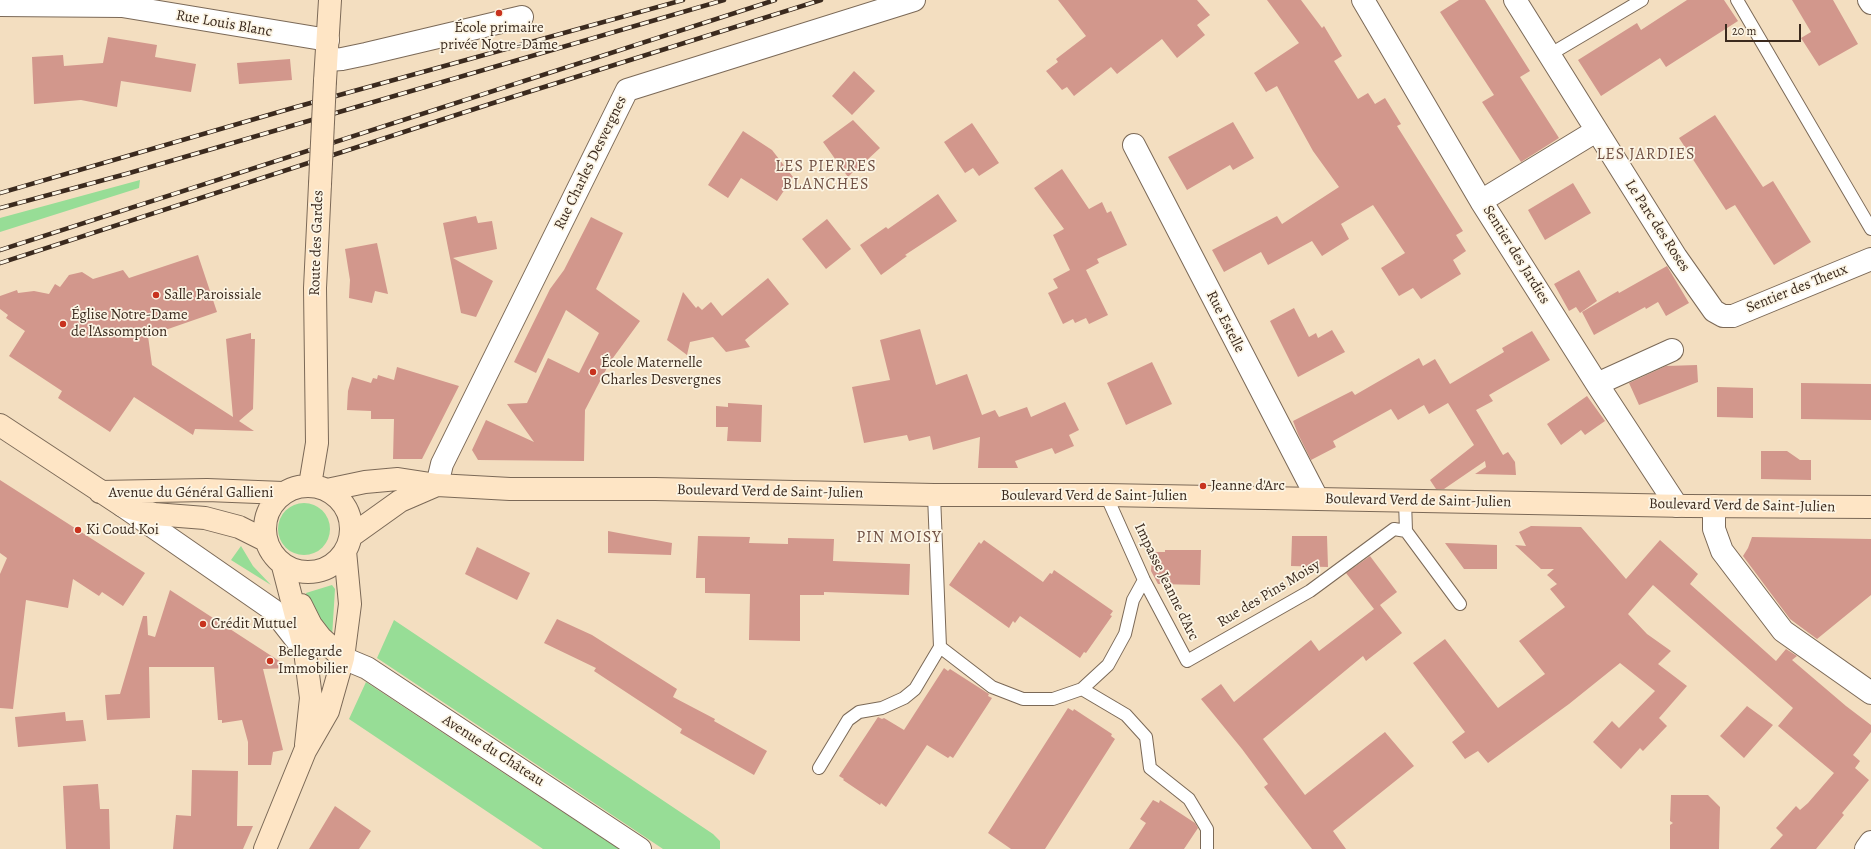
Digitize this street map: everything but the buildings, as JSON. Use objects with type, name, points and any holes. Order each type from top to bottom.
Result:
[{"type":"main road","name":"Route des Gardes","points":[[318,488],[315,288],[330,0]]},
{"type":"main road","name":"Avenue du Général Gallieni","points":[[0,425],[123,506],[154,514],[206,518],[239,527],[265,540]]},
{"type":"main road","name":"Boulevard Verd de Saint-Julien","points":[[318,488],[398,479],[437,485],[510,489],[662,489],[934,495],[1317,498],[1677,506],[1871,507]]},
{"type":"main road","name":"Boulevard Verd de Saint-Julien","points":[[348,544],[400,501],[437,485]]},
{"type":"main road","points":[[265,849],[305,751],[328,711],[343,658],[350,604],[348,544],[350,518],[342,501],[318,488],[296,487],[283,493],[270,506],[264,522],[265,540],[272,555],[283,566],[311,625],[320,638],[343,658]]},
{"type":"main road","name":"Avenue du Général Gallieni","points":[[100,492],[207,490],[283,493]]},
{"type":"main road","points":[[283,566],[300,572],[317,572],[333,565],[348,544]]},
{"type":"main road","points":[[283,566],[305,651],[311,698],[305,751]]},
{"type":"street","name":"Rue Charles Desvergnes","points":[[437,485],[442,464],[627,90],[914,0]]},
{"type":"street","name":"Sentier des Jardies","points":[[1363,0],[1481,201],[1597,384],[1677,506]]},
{"type":"street","name":"Le Parc des Roses","points":[[1515,0],[1680,263],[1711,308],[1723,316]]},
{"type":"street","name":"Rue Louis Blanc","points":[[0,5],[123,3],[328,50],[342,59],[522,17]]},
{"type":"street","points":[[1481,201],[1596,130]]},
{"type":"street","name":"Rue Estelle","points":[[1134,145],[1317,498]]},
{"type":"street","name":"Sentier des Theux","points":[[1723,316],[1743,312],[1871,259]]},
{"type":"street","points":[[1597,384],[1672,350]]},
{"type":"street","name":"Avenue du Général Gallieni","points":[[123,506],[273,610],[305,651]]},
{"type":"street","points":[[1714,506],[1714,529],[1722,551],[1783,631],[1871,693]]},
{"type":"street","name":"Avenue du Château","points":[[343,658],[367,668],[640,849]]},
{"type":"street","points":[[1866,849],[1871,842]]},
{"type":"lane","points":[[1549,55],[1642,0]]},
{"type":"lane","points":[[1737,0],[1871,230]]},
{"type":"lane","points":[[819,768],[848,720],[859,712],[882,708],[904,698],[915,689],[940,647],[934,495]]},
{"type":"lane","name":"Impasse Jeanne d'Arc","points":[[1106,496],[1144,580],[1187,661]]},
{"type":"lane","points":[[1405,501],[1406,531],[1460,604]]},
{"type":"lane","name":"Rue des Pins Moisy","points":[[1187,661],[1310,591],[1394,529],[1406,531]]},
{"type":"lane","points":[[940,647],[992,687],[1023,699],[1053,699],[1082,689],[1108,665],[1125,634],[1134,600],[1144,580]]},
{"type":"lane","points":[[1082,689],[1126,715],[1146,737],[1150,768],[1189,799],[1207,829],[1207,849]]},
{"type":"green space","points":[[140,180],[139,188],[0,232],[0,218]]},
{"type":"green space","points":[[304,503],[314,505],[322,511],[328,519],[330,529],[328,539],[322,547],[314,553],[304,555],[294,553],[286,547],[280,539],[278,529],[280,519],[286,511],[294,505]]},
{"type":"green space","points":[[241,546],[253,566],[271,585],[231,560]]},
{"type":"green space","points":[[332,585],[335,589],[332,637],[308,602],[306,593]]},
{"type":"green space","points":[[394,620],[713,834],[720,841],[720,849],[663,849],[377,658]]},
{"type":"green space","points":[[366,682],[619,849],[543,849],[349,719]]},
{"type":"railway","points":[[0,193],[296,107],[683,0]]},
{"type":"railway","points":[[0,208],[126,174],[724,0]]},
{"type":"railway","points":[[0,250],[775,0]]},
{"type":"railway","points":[[0,263],[490,104],[821,0]]},
{"type":"place","name":"École primaire privée Notre-Dame","points":[[499,13]]},
{"type":"place","name":"Salle Paroissiale","points":[[156,295]]},
{"type":"place","name":"Église Notre-Dame de l'Assomption","points":[[63,324]]},
{"type":"place","name":"École Maternelle Charles Desvergnes","points":[[593,372]]},
{"type":"place","name":"Jeanne d'Arc","points":[[1203,486]]},
{"type":"place","name":"Ki Coud Koi","points":[[78,530]]},
{"type":"place","name":"Crédit Mutuel","points":[[203,624]]},
{"type":"place","name":"Bellegarde Immobilier","points":[[270,661]]},
{"type":"district","name":"LES JARDIES","points":[[1646,155]]},
{"type":"district","name":"LES PIERRES BLANCHES","points":[[826,176]]},
{"type":"district","name":"PIN MOISY","points":[[899,538]]}]
